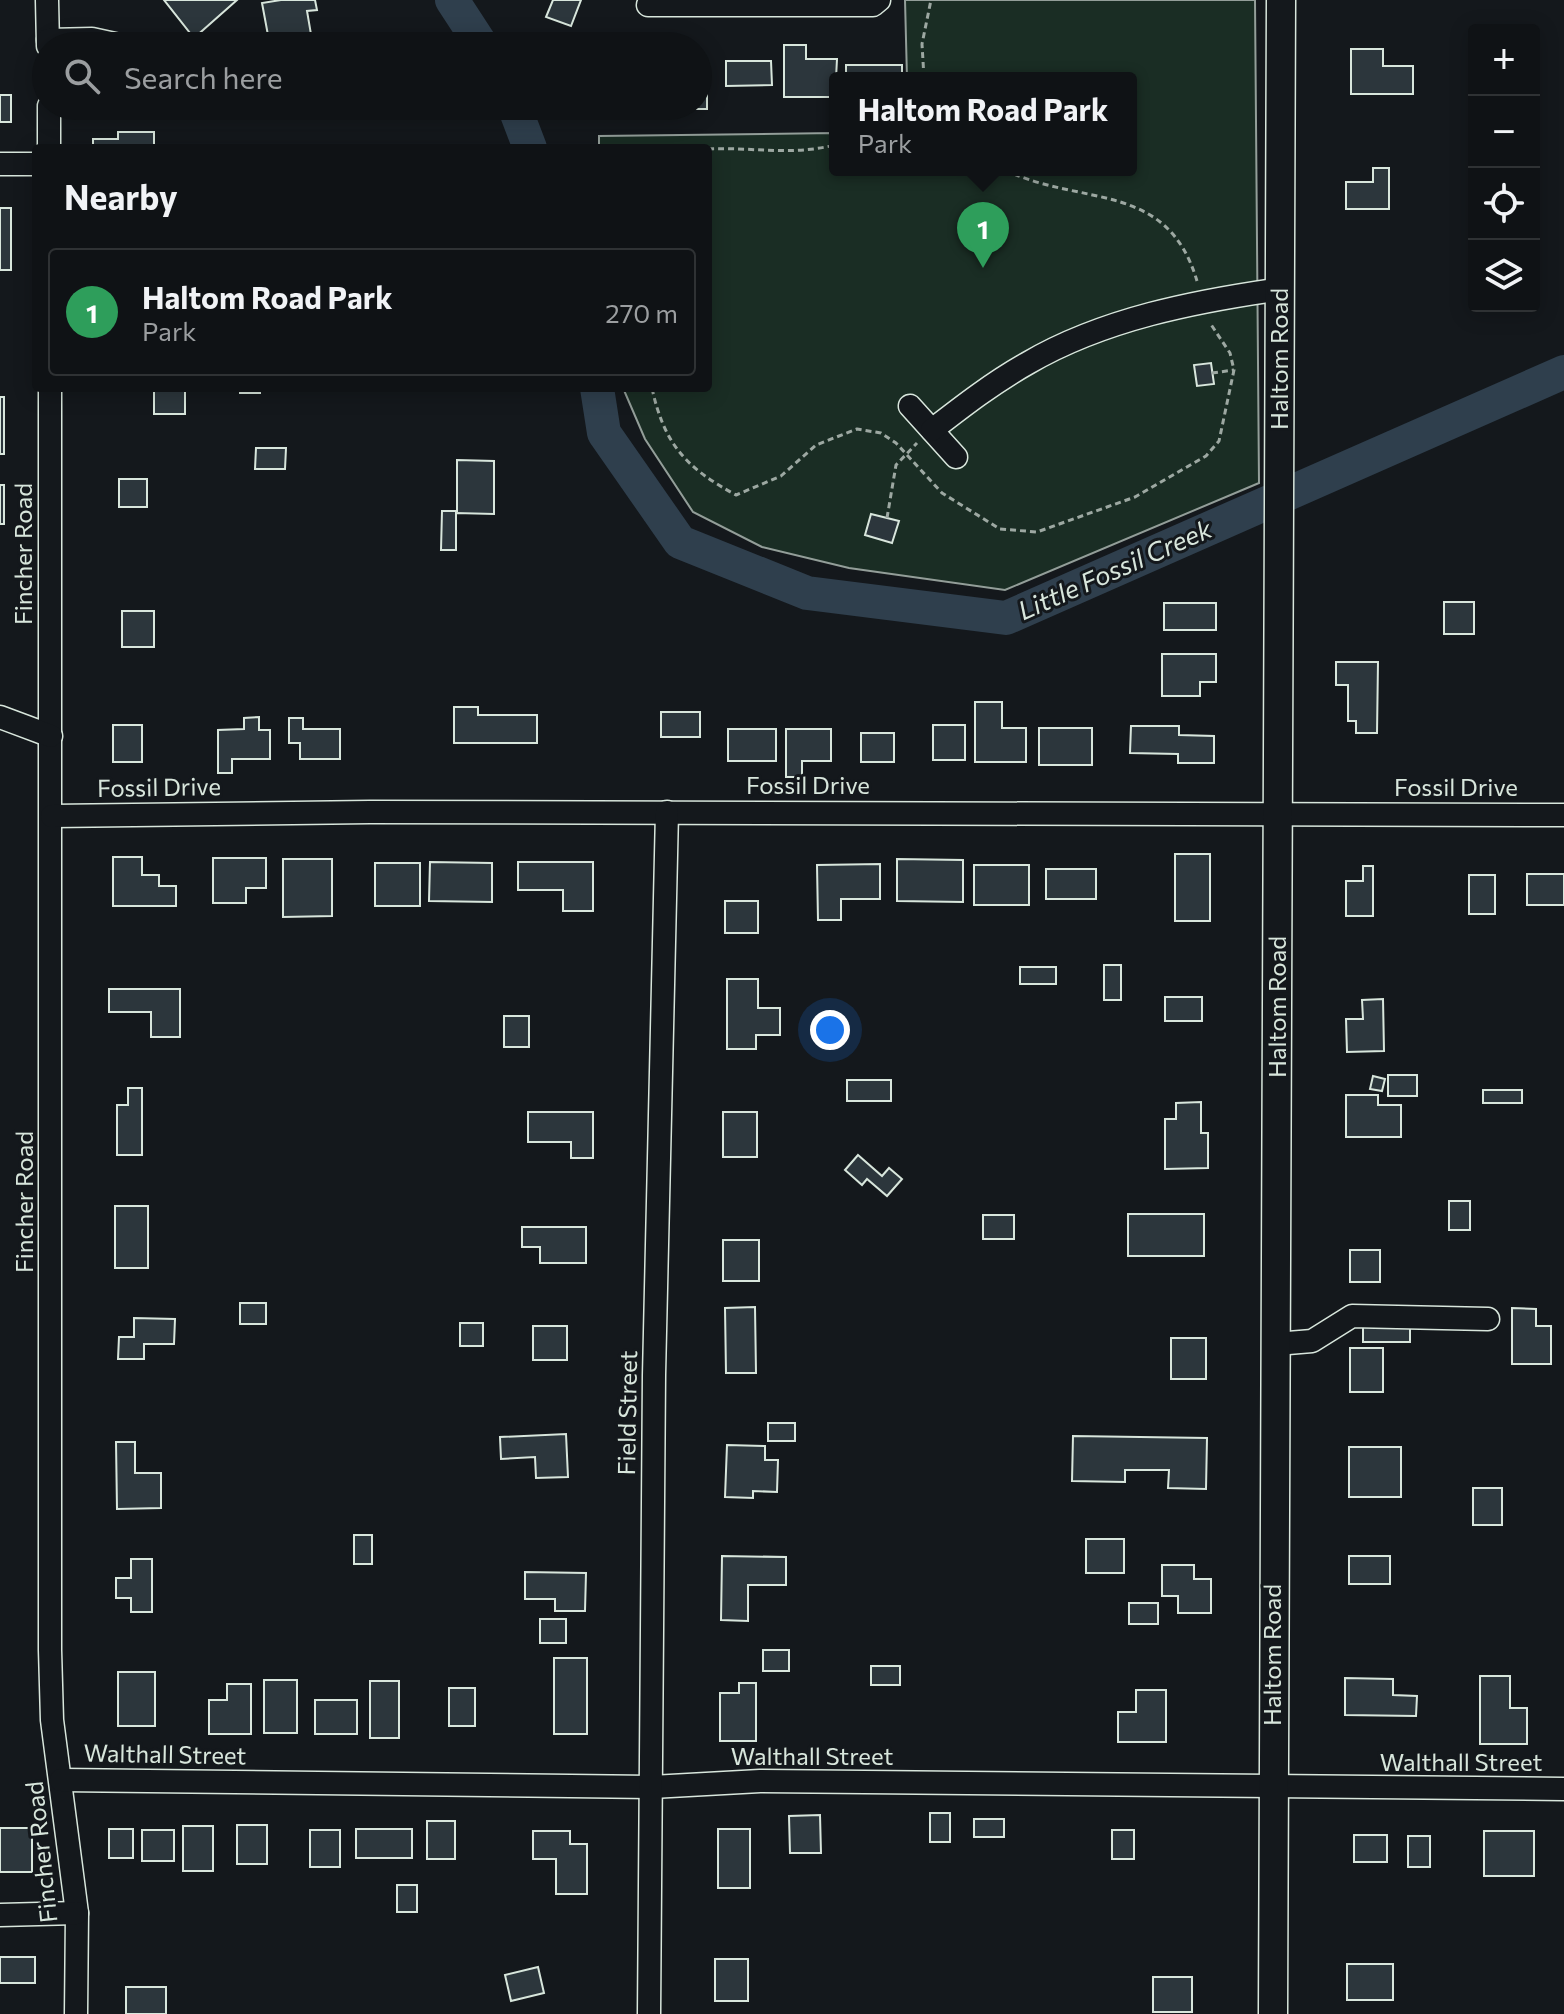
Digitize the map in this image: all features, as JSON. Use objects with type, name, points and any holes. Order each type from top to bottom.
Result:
[{"type":"main road","name":"Haltom Road","points":[[1273,2014],[1281,0]]},
{"type":"street","points":[[47,0],[48,32]]},
{"type":"street","points":[[648,5],[873,5],[879,0]]},
{"type":"street","points":[[49,120],[49,144]]},
{"type":"street","points":[[0,164],[32,164]]},
{"type":"street","points":[[932,430],[1029,361],[1100,331],[1203,302],[1281,289]]},
{"type":"street","name":"Fincher Road","points":[[50,392],[50,1650],[52,1720],[77,1913],[76,2014]]},
{"type":"street","points":[[910,406],[956,457]]},
{"type":"street","points":[[0,717],[51,736]]},
{"type":"street","name":"Fossil Drive","points":[[52,816],[667,812],[1564,815]]},
{"type":"street","name":"Field Street","points":[[649,2014],[654,1359],[667,812]]},
{"type":"street","points":[[1276,1344],[1312,1341],[1352,1316],[1488,1319]]},
{"type":"street","name":"Walthall Street","points":[[61,1780],[652,1787],[760,1781],[1564,1789]]},
{"type":"street","points":[[0,1915],[77,1913]]},
{"type":"path","points":[[924,72],[922,44],[931,0]]},
{"type":"path","points":[[712,149],[747,148],[797,153],[829,146]]},
{"type":"path","points":[[1212,373],[1234,370]]},
{"type":"path","points":[[887,518],[896,465],[905,453]]},
{"type":"green space","points":[[905,0],[1255,0],[1259,483],[1005,590],[849,568],[762,547],[693,512],[645,439],[625,392],[712,392],[712,144],[599,144],[599,136],[829,133],[829,176],[1137,176],[1137,72],[907,72]]},
{"type":"building","points":[[164,0],[237,0],[201,32],[189,32]]},
{"type":"building","points":[[315,0],[317,10],[307,11],[311,32],[267,32],[262,3]]},
{"type":"building","points":[[553,0],[581,0],[571,26],[546,17]]},
{"type":"building","points":[[784,45],[806,45],[806,59],[837,59],[836,72],[829,72],[829,97],[784,97]]},
{"type":"building","points":[[1351,49],[1383,49],[1383,66],[1413,66],[1413,94],[1351,94]]},
{"type":"building","points":[[726,61],[771,61],[772,85],[726,86]]},
{"type":"building","points":[[846,65],[902,65],[902,72],[846,72]]},
{"type":"building","points":[[0,95],[11,95],[11,122],[0,122]]},
{"type":"building","points":[[118,132],[154,132],[154,144],[93,144],[93,139],[118,139]]},
{"type":"building","points":[[1373,168],[1389,168],[1389,209],[1346,209],[1346,182],[1373,182]]},
{"type":"building","points":[[0,208],[11,208],[11,270],[0,270]]},
{"type":"building","points":[[1211,363],[1214,384],[1197,386],[1194,365]]},
{"type":"building","points":[[154,392],[185,392],[185,414],[154,414]]},
{"type":"building","points":[[0,397],[4,397],[4,454],[0,454]]},
{"type":"building","points":[[256,448],[286,448],[285,469],[255,469]]},
{"type":"building","points":[[457,460],[494,461],[494,514],[456,513],[456,550],[441,550],[442,511],[457,511]]},
{"type":"building","points":[[119,479],[147,479],[147,507],[119,507]]},
{"type":"building","points":[[0,485],[4,485],[4,524],[0,524]]},
{"type":"building","points":[[871,514],[899,521],[892,543],[865,535]]},
{"type":"building","points":[[1444,602],[1474,602],[1474,634],[1444,634]]},
{"type":"building","points":[[1164,603],[1216,603],[1216,630],[1164,630]]},
{"type":"building","points":[[122,611],[154,611],[154,647],[122,647]]},
{"type":"building","points":[[1162,654],[1216,654],[1216,682],[1200,682],[1200,696],[1162,696]]},
{"type":"building","points":[[1336,662],[1378,662],[1377,733],[1356,733],[1356,721],[1348,721],[1348,685],[1336,685]]},
{"type":"building","points":[[975,702],[1002,702],[1002,728],[1026,728],[1026,762],[975,762]]},
{"type":"building","points":[[454,707],[478,707],[478,715],[537,715],[537,743],[454,743]]},
{"type":"building","points":[[661,712],[700,712],[700,737],[661,737]]},
{"type":"building","points":[[259,717],[259,730],[270,730],[270,759],[232,759],[232,773],[218,773],[218,730],[244,729],[244,718]]},
{"type":"building","points":[[289,718],[303,718],[303,729],[340,729],[340,759],[300,759],[300,743],[289,743]]},
{"type":"building","points":[[113,725],[142,725],[142,762],[113,762]]},
{"type":"building","points":[[933,725],[965,725],[965,760],[933,760]]},
{"type":"building","points":[[1131,726],[1179,726],[1179,735],[1214,736],[1214,763],[1178,763],[1178,754],[1130,753]]},
{"type":"building","points":[[1039,728],[1092,728],[1092,765],[1039,765]]},
{"type":"building","points":[[728,729],[776,729],[776,761],[728,761]]},
{"type":"building","points":[[786,729],[831,729],[831,761],[802,761],[802,777],[786,777]]},
{"type":"building","points":[[861,733],[894,733],[894,762],[861,762]]},
{"type":"building","points":[[1175,854],[1210,854],[1210,921],[1175,921]]},
{"type":"building","points":[[113,857],[142,857],[142,875],[159,875],[159,886],[176,886],[176,906],[113,906]]},
{"type":"building","points":[[213,858],[266,858],[266,888],[246,888],[246,903],[213,903]]},
{"type":"building","points":[[283,859],[332,859],[332,916],[283,917]]},
{"type":"building","points":[[897,859],[963,860],[963,902],[897,901]]},
{"type":"building","points":[[430,862],[492,863],[492,902],[429,901]]},
{"type":"building","points":[[518,862],[593,862],[593,911],[563,911],[563,890],[518,890]]},
{"type":"building","points":[[375,863],[420,863],[420,906],[375,906]]},
{"type":"building","points":[[880,864],[880,899],[841,899],[841,920],[818,920],[817,865]]},
{"type":"building","points":[[974,865],[1029,865],[1029,905],[974,905]]},
{"type":"building","points":[[1363,866],[1373,866],[1373,916],[1346,916],[1346,881],[1363,881]]},
{"type":"building","points":[[1046,869],[1096,869],[1096,899],[1046,899]]},
{"type":"building","points":[[1527,874],[1564,874],[1564,905],[1527,905]]},
{"type":"building","points":[[1469,875],[1495,875],[1495,914],[1469,914]]},
{"type":"building","points":[[725,901],[758,901],[758,933],[725,933]]},
{"type":"building","points":[[1104,965],[1121,965],[1121,1000],[1104,1000]]},
{"type":"building","points":[[1020,967],[1056,967],[1056,984],[1020,984]]},
{"type":"building","points":[[727,979],[758,979],[758,1008],[780,1008],[780,1035],[756,1035],[756,1049],[727,1049]]},
{"type":"building","points":[[109,989],[180,989],[180,1037],[151,1037],[151,1012],[109,1012]]},
{"type":"building","points":[[1165,997],[1202,997],[1202,1021],[1165,1021]]},
{"type":"building","points":[[1383,999],[1384,1051],[1347,1052],[1346,1019],[1363,1019],[1362,1000]]},
{"type":"building","points":[[504,1016],[529,1016],[529,1047],[504,1047]]},
{"type":"building","points":[[1388,1075],[1417,1075],[1417,1096],[1388,1096]]},
{"type":"building","points":[[1373,1076],[1385,1079],[1382,1091],[1370,1089]]},
{"type":"building","points":[[847,1080],[891,1080],[891,1101],[847,1101]]},
{"type":"building","points":[[128,1088],[142,1088],[142,1155],[117,1155],[117,1105],[128,1105]]},
{"type":"building","points":[[1483,1090],[1522,1090],[1522,1103],[1483,1103]]},
{"type":"building","points":[[1346,1095],[1378,1095],[1378,1105],[1401,1105],[1401,1137],[1346,1137]]},
{"type":"building","points":[[1201,1102],[1201,1133],[1208,1133],[1208,1168],[1165,1169],[1165,1119],[1176,1119],[1176,1103]]},
{"type":"building","points":[[528,1112],[593,1112],[593,1158],[571,1158],[571,1142],[528,1142]]},
{"type":"building","points":[[723,1112],[757,1112],[757,1157],[723,1157]]},
{"type":"building","points":[[858,1155],[882,1176],[889,1168],[902,1179],[887,1196],[867,1179],[862,1185],[845,1170]]},
{"type":"building","points":[[1449,1201],[1470,1201],[1470,1230],[1449,1230]]},
{"type":"building","points":[[115,1206],[148,1206],[148,1268],[115,1268]]},
{"type":"building","points":[[1128,1214],[1204,1214],[1204,1256],[1128,1256]]},
{"type":"building","points":[[983,1215],[1014,1215],[1014,1239],[983,1239]]},
{"type":"building","points":[[522,1227],[586,1227],[586,1263],[540,1263],[540,1247],[522,1247]]},
{"type":"building","points":[[723,1240],[759,1240],[759,1281],[723,1281]]},
{"type":"building","points":[[1350,1250],[1380,1250],[1380,1282],[1350,1282]]},
{"type":"building","points":[[240,1303],[266,1303],[266,1324],[240,1324]]},
{"type":"building","points":[[755,1307],[756,1373],[726,1373],[725,1308]]},
{"type":"building","points":[[1512,1308],[1536,1309],[1536,1326],[1551,1326],[1551,1364],[1512,1364]]},
{"type":"building","points":[[134,1318],[175,1319],[174,1344],[144,1344],[144,1359],[118,1359],[119,1337],[134,1337]]},
{"type":"building","points":[[1363,1321],[1410,1321],[1410,1342],[1363,1342]]},
{"type":"building","points":[[460,1323],[483,1323],[483,1346],[460,1346]]},
{"type":"building","points":[[533,1326],[567,1326],[567,1360],[533,1360]]},
{"type":"building","points":[[1171,1338],[1206,1338],[1206,1379],[1171,1379]]},
{"type":"building","points":[[1350,1348],[1383,1348],[1383,1392],[1350,1392]]},
{"type":"building","points":[[768,1423],[795,1423],[795,1441],[768,1441]]},
{"type":"building","points":[[566,1434],[568,1477],[536,1478],[535,1457],[501,1459],[500,1437]]},
{"type":"building","points":[[1073,1436],[1207,1438],[1206,1489],[1168,1488],[1169,1470],[1125,1470],[1125,1482],[1072,1481]]},
{"type":"building","points":[[116,1442],[135,1442],[135,1473],[161,1473],[161,1508],[117,1509]]},
{"type":"building","points":[[727,1445],[765,1446],[765,1460],[778,1460],[777,1492],[753,1491],[753,1498],[725,1497]]},
{"type":"building","points":[[1349,1447],[1401,1447],[1401,1497],[1349,1497]]},
{"type":"building","points":[[1473,1488],[1502,1488],[1502,1525],[1473,1525]]},
{"type":"building","points":[[354,1535],[372,1535],[372,1564],[354,1564]]},
{"type":"building","points":[[1086,1539],[1124,1539],[1124,1573],[1086,1573]]},
{"type":"building","points":[[722,1556],[786,1557],[786,1585],[748,1585],[748,1621],[721,1620]]},
{"type":"building","points":[[1349,1556],[1390,1556],[1390,1584],[1349,1584]]},
{"type":"building","points":[[131,1559],[152,1559],[152,1612],[131,1612],[131,1598],[116,1598],[116,1578],[131,1578]]},
{"type":"building","points":[[1162,1565],[1194,1565],[1194,1579],[1211,1579],[1211,1613],[1178,1613],[1178,1596],[1162,1596]]},
{"type":"building","points":[[525,1572],[586,1573],[585,1611],[555,1611],[555,1599],[525,1599]]},
{"type":"building","points":[[1129,1603],[1158,1603],[1158,1624],[1129,1624]]},
{"type":"building","points":[[540,1619],[566,1619],[566,1643],[540,1643]]},
{"type":"building","points":[[763,1650],[789,1650],[789,1671],[763,1671]]},
{"type":"building","points":[[554,1658],[587,1658],[587,1734],[554,1734]]},
{"type":"building","points":[[871,1666],[900,1666],[900,1685],[871,1685]]},
{"type":"building","points":[[118,1672],[155,1672],[155,1726],[118,1726]]},
{"type":"building","points":[[1480,1676],[1510,1676],[1510,1708],[1527,1708],[1527,1744],[1480,1744]]},
{"type":"building","points":[[1345,1678],[1393,1679],[1393,1695],[1417,1696],[1416,1716],[1345,1715]]},
{"type":"building","points":[[264,1680],[297,1680],[297,1733],[264,1733]]},
{"type":"building","points":[[370,1681],[399,1681],[399,1738],[370,1738]]},
{"type":"building","points":[[739,1683],[756,1683],[756,1741],[720,1741],[720,1693],[739,1693]]},
{"type":"building","points":[[227,1684],[251,1684],[251,1734],[209,1734],[209,1700],[227,1700]]},
{"type":"building","points":[[449,1688],[475,1688],[475,1726],[449,1726]]},
{"type":"building","points":[[1136,1690],[1166,1690],[1166,1742],[1118,1742],[1118,1712],[1136,1712]]},
{"type":"building","points":[[315,1700],[357,1700],[357,1734],[315,1734]]},
{"type":"building","points":[[930,1813],[950,1813],[950,1842],[930,1842]]},
{"type":"building","points":[[820,1815],[821,1853],[790,1853],[789,1816]]},
{"type":"building","points":[[974,1819],[1004,1819],[1004,1837],[974,1837]]},
{"type":"building","points":[[427,1821],[455,1821],[455,1859],[427,1859]]},
{"type":"building","points":[[237,1825],[267,1825],[267,1864],[237,1864]]},
{"type":"building","points":[[183,1826],[213,1826],[213,1871],[183,1871]]},
{"type":"building","points":[[0,1828],[32,1828],[32,1872],[0,1872]]},
{"type":"building","points":[[109,1829],[133,1829],[133,1858],[109,1858]]},
{"type":"building","points":[[356,1829],[412,1829],[412,1858],[356,1858]]},
{"type":"building","points":[[718,1829],[750,1829],[750,1888],[718,1888]]},
{"type":"building","points":[[142,1830],[174,1830],[174,1861],[142,1861]]},
{"type":"building","points":[[310,1830],[340,1830],[340,1867],[310,1867]]},
{"type":"building","points":[[1112,1830],[1134,1830],[1134,1859],[1112,1859]]},
{"type":"building","points":[[533,1831],[570,1831],[570,1844],[587,1844],[587,1894],[556,1894],[556,1859],[533,1859]]},
{"type":"building","points":[[1484,1831],[1534,1831],[1534,1876],[1484,1876]]},
{"type":"building","points":[[1354,1835],[1387,1835],[1387,1862],[1354,1862]]},
{"type":"building","points":[[1408,1836],[1430,1836],[1430,1867],[1408,1867]]},
{"type":"building","points":[[397,1885],[417,1885],[417,1912],[397,1912]]},
{"type":"building","points":[[0,1957],[35,1957],[35,1983],[0,1983]]},
{"type":"building","points":[[715,1959],[748,1959],[748,2001],[715,2001]]},
{"type":"building","points":[[1347,1964],[1393,1964],[1393,2000],[1347,2000]]},
{"type":"building","points":[[538,1967],[544,1993],[511,2001],[505,1975]]},
{"type":"building","points":[[1153,1977],[1192,1977],[1192,2012],[1153,2012]]},
{"type":"building","points":[[126,1987],[166,1987],[166,2014],[126,2014]]},
{"type":"waterway","name":"Little Fossil Creek","points":[[452,0],[473,32]]},
{"type":"waterway","name":"Little Fossil Creek","points":[[519,120],[528,144]]},
{"type":"waterway","name":"Little Fossil Creek","points":[[598,392],[604,433],[680,542],[807,593],[1006,618],[1564,372]]},
{"type":"place","name":"Haltom Road Park","points":[[983,268]]}]
